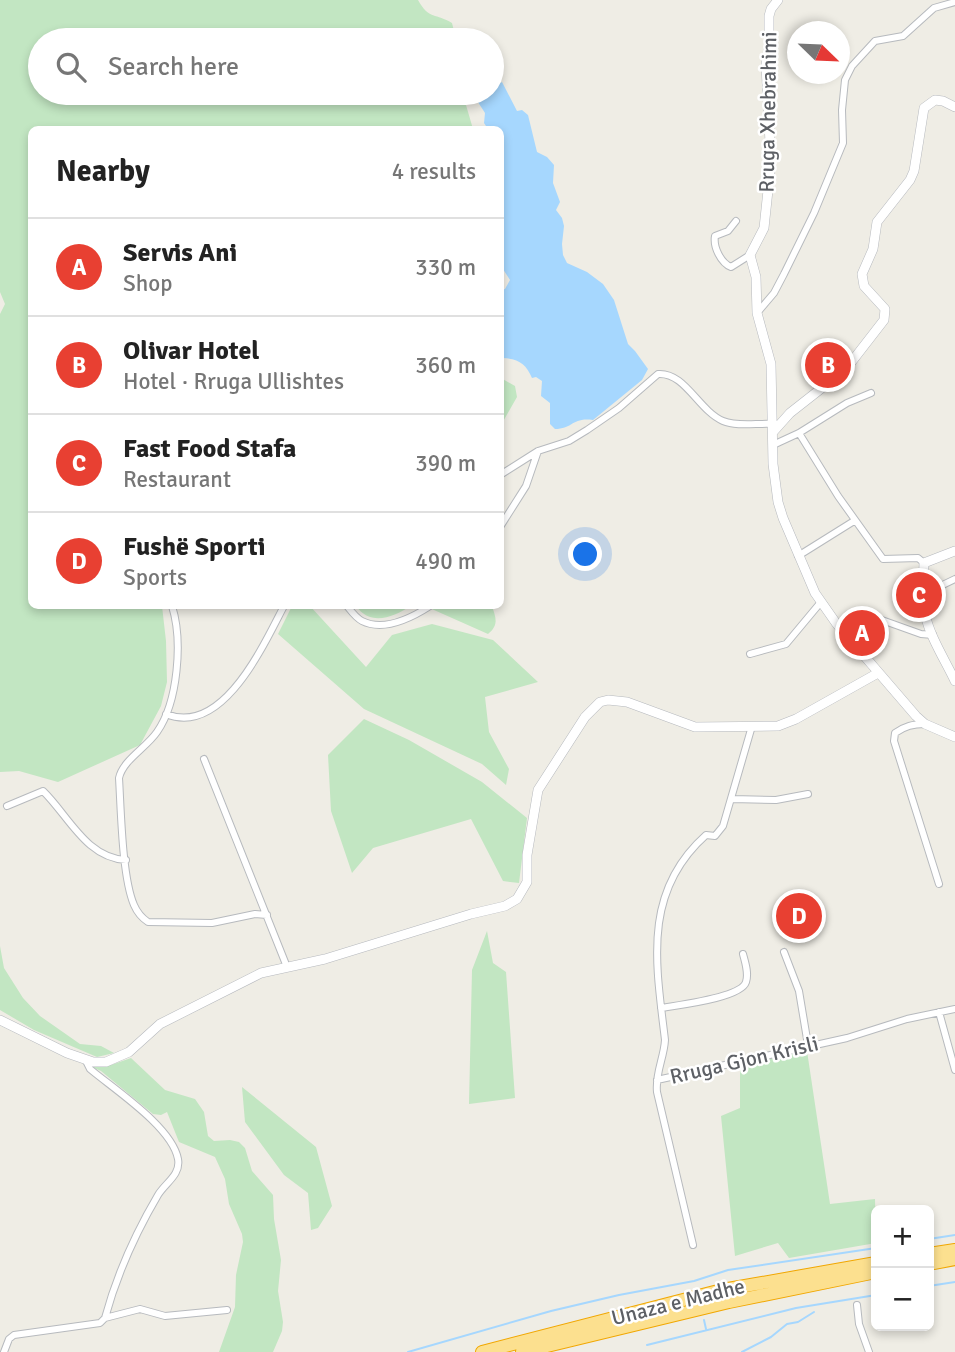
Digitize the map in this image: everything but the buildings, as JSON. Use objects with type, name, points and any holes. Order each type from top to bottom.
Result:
[{"type":"highway","points":[[934,1254],[953,1252]]},
{"type":"highway","points":[[934,1263],[953,1252]]},
{"type":"highway","name":"Unaza e Madhe","points":[[482,1352],[722,1290],[871,1264]]},
{"type":"highway","points":[[934,1266],[955,1268]]},
{"type":"highway","name":"Unaza e Madhe","points":[[522,1352],[729,1302],[871,1273]]},
{"type":"street","name":"Rruga Xhebrahimi","points":[[750,255],[764,228],[771,162],[766,65],[769,16],[773,4],[778,0]]},
{"type":"street","points":[[757,313],[774,293],[784,274],[814,213],[843,143],[845,80],[852,66],[875,41],[904,36],[934,8],[955,2]]},
{"type":"street","points":[[504,472],[538,451],[569,441],[587,430],[619,408],[658,374],[676,378],[700,405],[722,420],[773,428],[846,369],[884,320],[885,309],[862,281],[865,265],[873,249],[877,222],[914,171],[924,108],[935,100],[955,107]]},
{"type":"street","points":[[736,221],[728,231],[715,236],[715,248],[725,264],[731,267],[750,255],[756,277],[757,313],[771,364],[773,445],[778,502],[798,556],[821,602],[878,673],[925,724],[955,737]]},
{"type":"street","points":[[773,445],[799,433],[847,403],[871,393]]},
{"type":"street","points":[[799,433],[854,520],[883,559],[918,558],[924,563]]},
{"type":"street","points":[[504,521],[527,486],[538,451]]},
{"type":"street","points":[[798,556],[854,520]]},
{"type":"street","points":[[924,563],[955,551]]},
{"type":"street","points":[[924,563],[925,613],[955,681]]},
{"type":"street","points":[[924,594],[955,579]]},
{"type":"street","points":[[750,654],[786,644],[821,602]]},
{"type":"street","points":[[172,609],[177,669],[166,714],[157,732],[120,771],[126,860],[134,905],[148,922],[180,925],[212,923],[256,914],[267,915]]},
{"type":"street","points":[[166,714],[174,718],[196,718],[227,695],[260,655],[283,609]]},
{"type":"street","points":[[350,609],[360,620],[380,624],[402,621],[424,609]]},
{"type":"street","points":[[858,617],[878,619],[921,635],[933,635]]},
{"type":"street","points":[[0,1020],[85,1059],[106,1062],[129,1052],[155,1028],[172,1018],[261,973],[325,959],[512,902],[522,893],[527,882],[527,855],[538,790],[585,717],[600,702],[627,702],[695,727],[778,726],[789,723],[878,673]]},
{"type":"street","points":[[925,724],[911,725],[900,730],[895,733],[894,741],[939,884]]},
{"type":"street","points":[[657,1080],[665,1051],[657,963],[660,907],[679,864],[687,853],[706,835],[718,834],[732,799],[752,726]]},
{"type":"street","points":[[204,759],[287,967]]},
{"type":"street","points":[[7,806],[43,791],[91,846],[110,858],[126,860]]},
{"type":"street","points":[[732,799],[776,800],[808,794]]},
{"type":"street","points":[[784,952],[799,991],[808,1045]]},
{"type":"street","points":[[661,1008],[724,996],[741,989],[747,979],[743,954]]},
{"type":"street","name":"Rruga Gjon Krisli","points":[[693,1245],[657,1092],[657,1080],[847,1038],[907,1019],[955,1009]]},
{"type":"street","points":[[940,1012],[955,1070]]},
{"type":"street","points":[[85,1059],[90,1069],[155,1122],[169,1137],[179,1163],[178,1170],[160,1191],[123,1262],[106,1318]]},
{"type":"street","points":[[857,1305],[859,1324],[869,1352]]},
{"type":"street","points":[[4,1352],[9,1339],[14,1335],[100,1323],[106,1318],[140,1309],[165,1317],[227,1310]]},
{"type":"green space","points":[[0,0],[418,0],[429,13],[452,23],[453,28],[28,28],[28,105],[466,105],[472,126],[28,126],[28,609],[162,609],[166,641],[167,682],[161,706],[140,745],[58,782],[19,771],[0,772],[0,314],[5,304],[0,292]]},
{"type":"green space","points":[[504,380],[515,386],[517,397],[504,420]]},
{"type":"green space","points":[[290,609],[313,609],[366,667],[392,635],[432,624],[493,640],[538,682],[485,697],[489,732],[509,769],[506,785],[482,764],[364,709],[278,634]]},
{"type":"green space","points":[[359,609],[406,609],[382,618],[368,616]]},
{"type":"green space","points":[[432,609],[493,609],[495,624],[488,634]]},
{"type":"green space","points":[[364,719],[409,740],[482,782],[527,818],[519,883],[503,881],[471,819],[373,848],[352,873],[331,811],[328,755]]},
{"type":"green space","points":[[487,931],[493,963],[506,972],[515,1098],[469,1104],[472,970]]},
{"type":"green space","points":[[0,946],[4,968],[23,998],[40,1016],[80,1044],[101,1046],[114,1053],[97,1057],[34,1030],[0,1010]]},
{"type":"green space","points":[[807,1051],[830,1204],[875,1199],[875,1205],[871,1205],[871,1244],[789,1258],[778,1243],[735,1256],[721,1116],[740,1108],[740,1065]]},
{"type":"green space","points":[[131,1058],[165,1090],[195,1099],[204,1112],[208,1136],[214,1141],[239,1142],[245,1148],[252,1171],[273,1195],[281,1260],[278,1291],[283,1322],[273,1352],[219,1352],[235,1307],[242,1234],[229,1204],[225,1179],[215,1157],[179,1142],[167,1112],[161,1115],[153,1114],[101,1071],[92,1067],[111,1065]]},
{"type":"green space","points":[[242,1087],[316,1147],[332,1206],[318,1228],[311,1230],[308,1193],[284,1175],[245,1122]]},
{"type":"water","points":[[504,86],[517,111],[522,110],[528,115],[537,152],[547,157],[554,165],[553,183],[560,202],[556,210],[564,226],[563,255],[567,263],[587,272],[603,284],[614,300],[628,344],[648,369],[642,380],[593,420],[581,420],[555,429],[550,424],[550,403],[541,396],[542,381],[536,377],[532,378],[521,363],[504,358],[504,289],[510,280],[504,271],[504,126],[486,126],[485,113],[480,105],[504,105]]},
{"type":"waterway","points":[[934,1238],[955,1235]]},
{"type":"waterway","points":[[408,1352],[551,1311],[694,1281],[728,1270],[871,1249]]},
{"type":"waterway","points":[[934,1285],[955,1282]]},
{"type":"waterway","points":[[647,1345],[796,1308],[871,1296]]},
{"type":"waterway","points":[[742,1352],[771,1337],[787,1324],[798,1322],[814,1312]]},
{"type":"waterway","points":[[704,1320],[706,1329]]},
{"type":"place","name":"Olivar Hotel","points":[[828,365]]},
{"type":"place","name":"Fast Food Stafa","points":[[919,595]]},
{"type":"place","name":"Servis Ani","points":[[862,633]]},
{"type":"place","name":"Fushë Sporti","points":[[799,916]]}]
